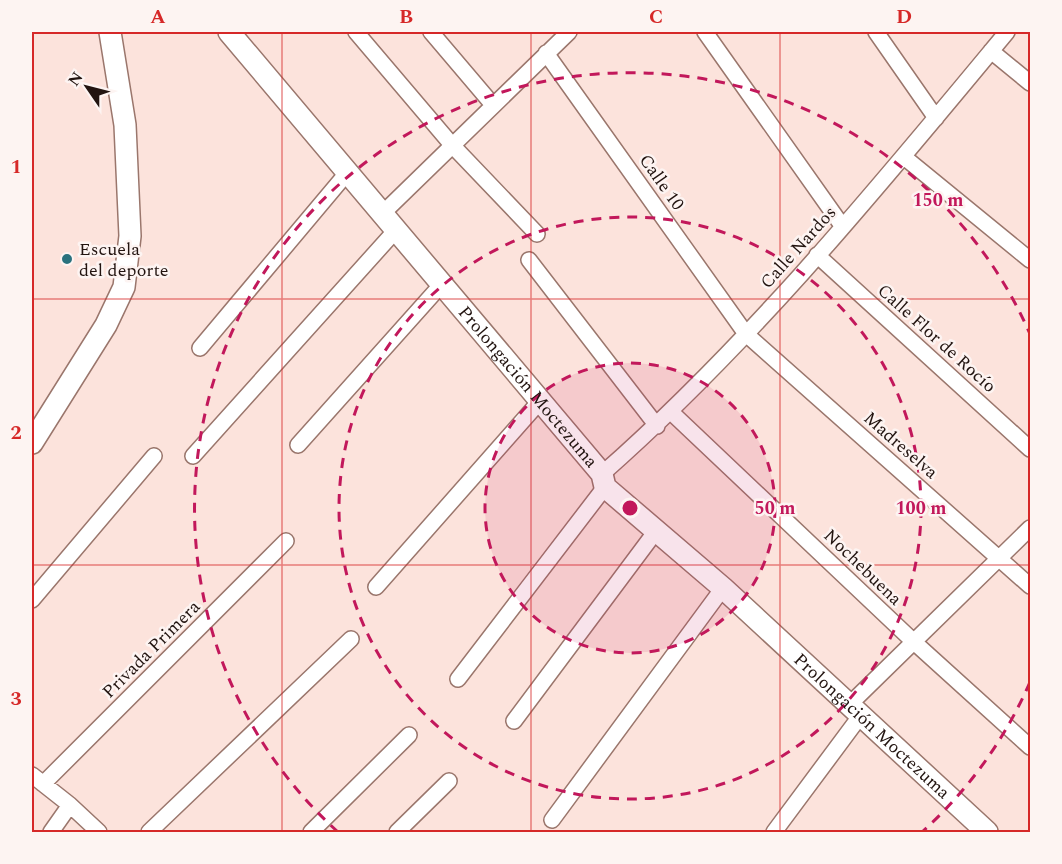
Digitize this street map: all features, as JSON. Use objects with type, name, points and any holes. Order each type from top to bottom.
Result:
[{"type":"main road","points":[[32,443],[106,325],[124,287],[130,236],[125,136],[110,32]]},
{"type":"main road","name":"Prolongación Moctezuma","points":[[229,32],[541,400],[604,481],[987,832]]},
{"type":"street","points":[[356,32],[452,145],[537,234]]},
{"type":"street","points":[[431,32],[493,105]]},
{"type":"street","points":[[382,213],[569,32]]},
{"type":"street","points":[[705,32],[843,227]]},
{"type":"street","points":[[876,32],[936,118]]},
{"type":"street","name":"Calle Nardos","points":[[458,679],[604,481],[746,334],[843,227],[1007,32]]},
{"type":"street","points":[[991,51],[1030,83]]},
{"type":"street","name":"Calle 10","points":[[546,53],[746,334]]},
{"type":"street","points":[[904,157],[1030,260]]},
{"type":"street","points":[[200,348],[347,173]]},
{"type":"street","points":[[193,456],[396,230]]},
{"type":"street","name":"Calle Flor de Rocío","points":[[817,255],[1030,449]]},
{"type":"street","points":[[529,260],[657,426]]},
{"type":"street","points":[[298,445],[442,284]]},
{"type":"street","name":"Madreselva","points":[[746,334],[1030,586]]},
{"type":"street","points":[[376,587],[541,400]]},
{"type":"street","name":"Nochebuena","points":[[671,411],[914,642],[1030,747]]},
{"type":"street","points":[[32,600],[154,456]]},
{"type":"street","points":[[774,832],[855,710],[914,642],[1030,528]]},
{"type":"street","points":[[514,721],[656,531]]},
{"type":"street","name":"Privada Primera","points":[[38,780],[286,541]]},
{"type":"street","points":[[552,820],[723,588]]},
{"type":"street","points":[[149,832],[351,639]]},
{"type":"street","points":[[311,832],[409,735]]},
{"type":"street","points":[[38,780],[99,832]]},
{"type":"street","points":[[398,832],[448,781]]},
{"type":"street","points":[[51,832],[70,805]]},
{"type":"place","name":"Escuela del deporte","points":[[67,259]]}]
